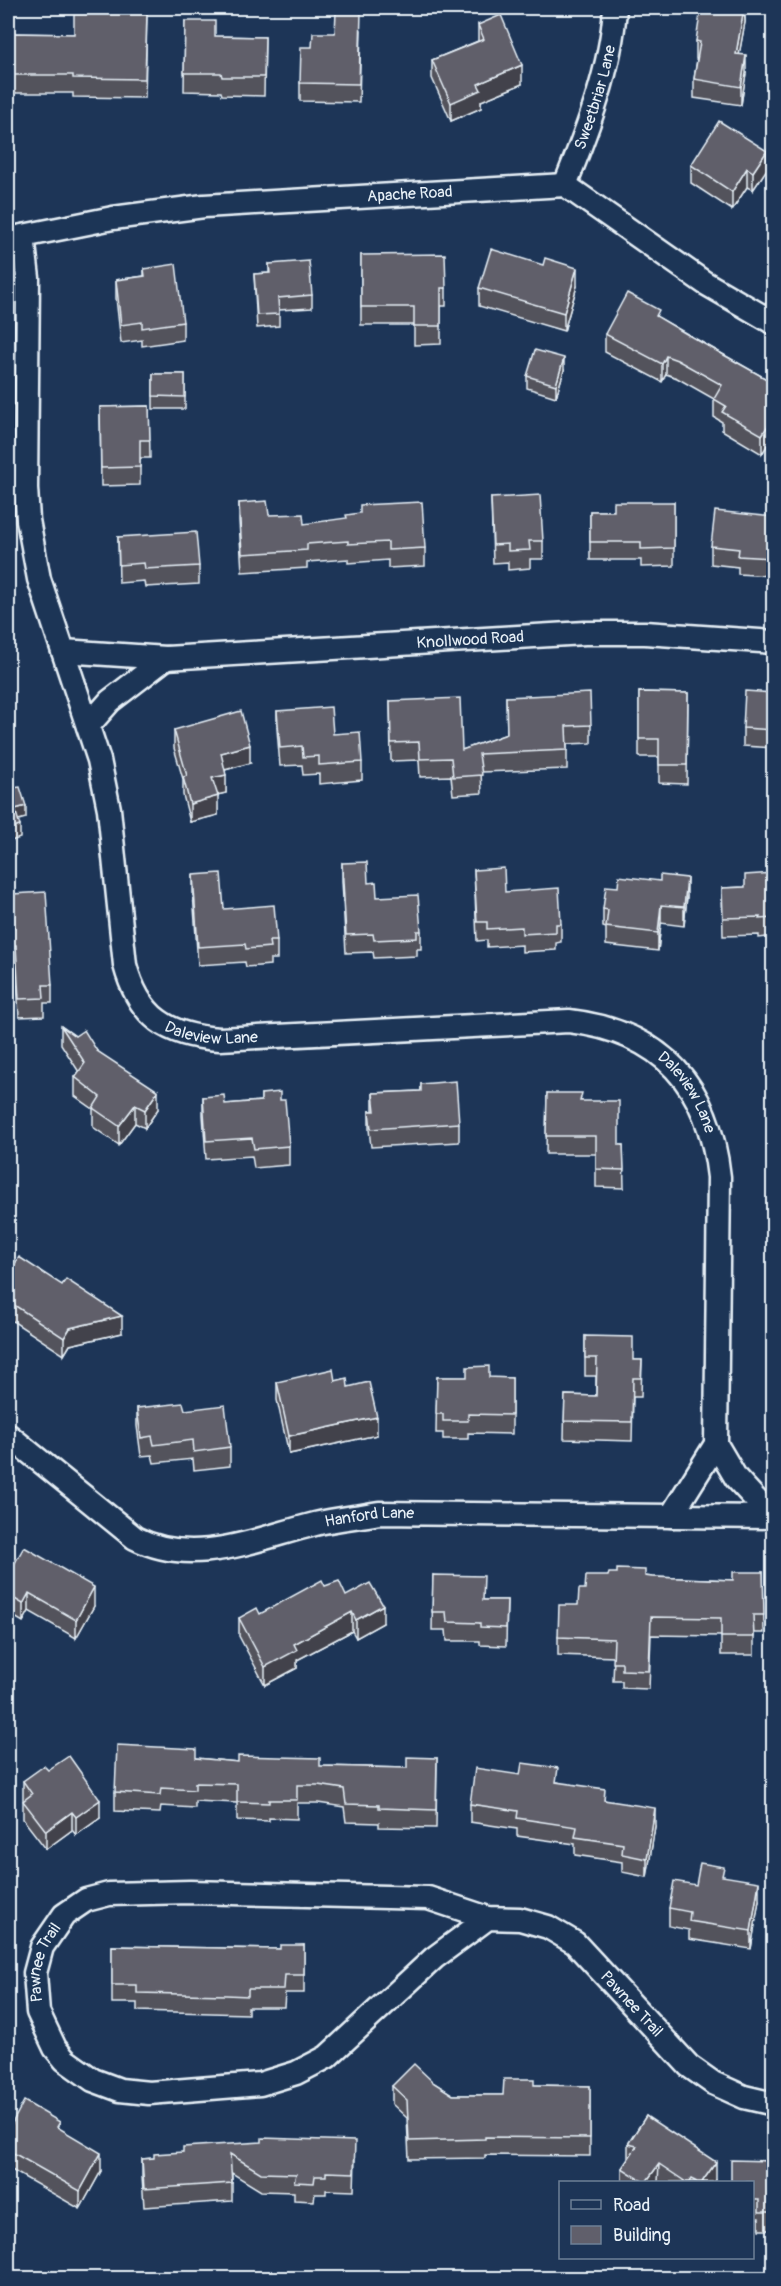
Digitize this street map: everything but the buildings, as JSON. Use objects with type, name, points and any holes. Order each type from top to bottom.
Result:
[{"type":"street","name":"Sweetbriar Lane","points":[[566,184],[601,86],[614,28],[615,8]]},
{"type":"street","name":"Apache Road","points":[[15,238],[113,218],[204,206],[566,184]]},
{"type":"street","points":[[566,184],[705,283],[774,323]]},
{"type":"street","name":"Daleview Lane","points":[[15,238],[28,278],[26,488],[28,520],[39,579],[99,760],[109,809],[124,965],[130,986],[142,1006],[164,1025],[193,1037],[220,1039],[568,1021],[588,1023],[625,1034],[657,1053],[692,1089],[706,1115],[716,1145],[719,1177],[716,1444]]},
{"type":"street","name":"Knollwood Road","points":[[63,651],[166,658],[585,633],[645,633],[774,642]]},
{"type":"street","points":[[88,726],[110,701],[166,658]]},
{"type":"street","name":"Hanford Lane","points":[[8,1435],[135,1538],[171,1551],[198,1553],[318,1523],[379,1513],[773,1517]]},
{"type":"street","points":[[671,1516],[716,1444],[736,1478],[773,1517]]},
{"type":"street","name":"Pawnee Trail","points":[[488,1918],[434,1958],[327,2057],[296,2073],[260,2084],[149,2093],[120,2090],[93,2080],[65,2060],[55,2048],[38,2012],[35,1973],[42,1947],[55,1925],[74,1907],[86,1900],[109,1894],[190,1892],[428,1898],[488,1918],[520,1919],[548,1928],[575,1943],[689,2066],[713,2083],[744,2097],[774,2103]]}]
